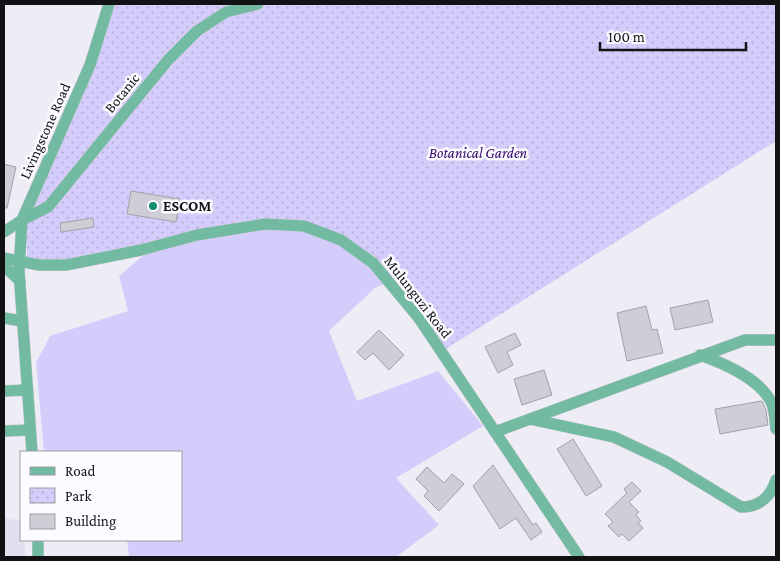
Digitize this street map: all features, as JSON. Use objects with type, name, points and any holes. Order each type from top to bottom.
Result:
[{"type":"street","name":"Livingstone Road","points":[[32,451],[19,262],[22,220],[90,65],[109,4]]},
{"type":"street","name":"Botanic","points":[[4,232],[22,220],[48,207],[168,60],[197,31],[226,12],[258,4]]},
{"type":"street","name":"Mulunguzi Road","points":[[4,258],[46,266],[66,265],[247,226],[291,224],[317,229],[354,248],[373,263],[391,282],[441,350],[579,557]]},
{"type":"street","points":[[4,266],[20,281]]},
{"type":"street","points":[[4,318],[22,321]]},
{"type":"street","points":[[495,432],[745,340],[776,340]]},
{"type":"street","points":[[700,355],[729,366],[768,396],[772,405],[776,429]]},
{"type":"street","points":[[4,391],[27,390]]},
{"type":"street","points":[[530,419],[614,437],[667,462],[741,507],[754,507],[767,497],[776,480]]},
{"type":"street","points":[[4,432],[30,430]]},
{"type":"street","points":[[38,541],[38,557]]},
{"type":"shaded area","points":[[4,518],[20,521],[20,541],[25,541],[25,557],[4,557]]},
{"type":"green space","name":"Botanical Garden","points":[[110,4],[776,4],[776,141],[444,350],[394,279],[369,254],[246,221],[58,264],[27,262],[26,203]]},
{"type":"green space","points":[[290,220],[322,227],[348,239],[370,256],[394,279],[375,288],[329,331],[357,401],[438,371],[483,426],[396,478],[439,525],[396,557],[129,557],[127,541],[182,541],[182,451],[44,451],[36,363],[50,336],[128,311],[119,276],[159,242],[246,221]]},
{"type":"building","points":[[4,164],[16,167],[7,208],[4,208]]},
{"type":"building","name":"ESCOM","points":[[131,191],[180,199],[176,222],[127,214]]},
{"type":"building","points":[[93,218],[94,227],[61,232],[60,223]]},
{"type":"building","points":[[708,300],[713,322],[675,330],[670,308]]},
{"type":"building","points":[[646,306],[652,330],[657,329],[663,353],[627,361],[617,313]]},
{"type":"building","points":[[379,330],[404,355],[389,370],[373,353],[365,360],[357,352]]},
{"type":"building","points":[[515,333],[521,345],[507,352],[513,365],[498,373],[485,347]]},
{"type":"building","points":[[544,370],[552,395],[522,405],[514,379]]},
{"type":"building","points":[[762,401],[766,410],[768,425],[720,434],[715,409]]},
{"type":"building","points":[[573,439],[602,486],[586,496],[557,449]]},
{"type":"building","points":[[493,465],[533,525],[536,523],[542,532],[531,540],[516,518],[500,529],[473,486]]},
{"type":"building","points":[[427,467],[444,483],[452,474],[464,484],[439,511],[424,496],[428,491],[416,479]]},
{"type":"building","points":[[632,482],[641,491],[629,502],[639,512],[636,515],[641,521],[638,523],[643,528],[629,541],[622,534],[619,537],[608,526],[613,522],[605,514],[627,493],[624,489]]},
{"type":"place","name":"ESCOM","points":[[153,206]]}]
